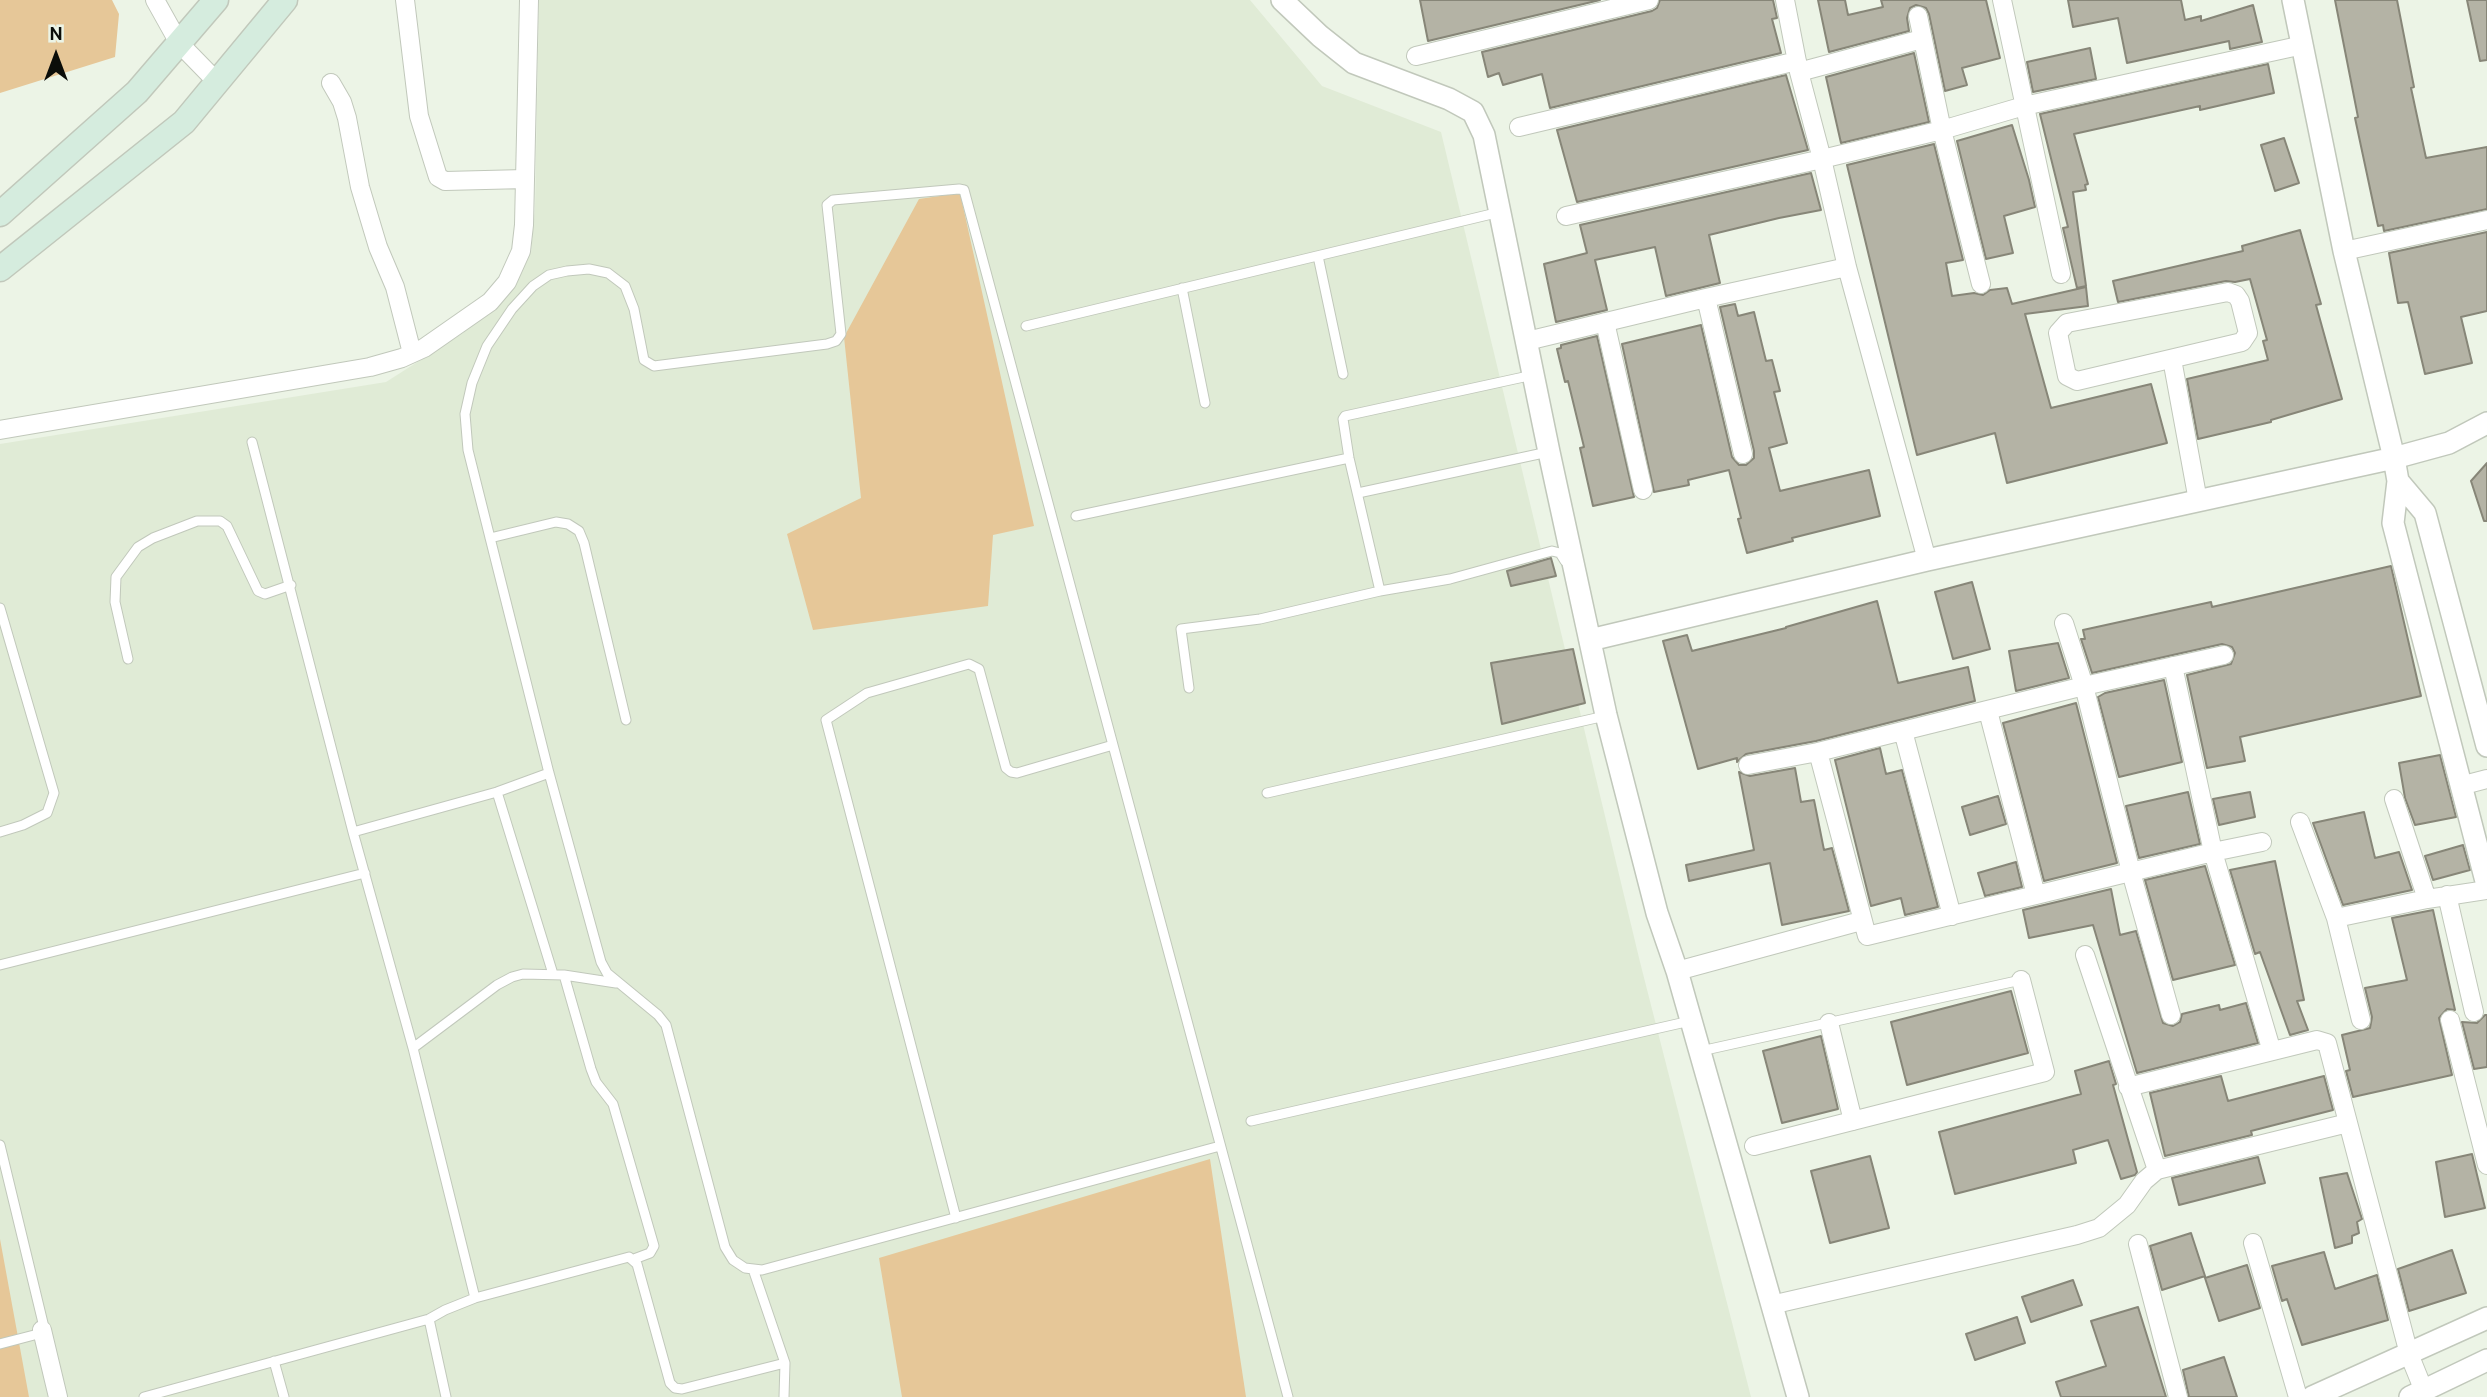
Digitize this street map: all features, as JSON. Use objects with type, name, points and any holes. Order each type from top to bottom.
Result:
[{"type":"main road","points":[[0,214],[137,92],[216,0]]},
{"type":"main road","points":[[0,269],[184,121],[285,0]]},
{"type":"street","points":[[155,0],[179,43],[217,82]]},
{"type":"street","points":[[405,0],[419,116],[438,177],[445,181],[525,178]]},
{"type":"street","points":[[0,430],[370,367],[424,348],[490,302],[507,282],[521,251],[529,0]]},
{"type":"street","points":[[1282,0],[1354,63],[1449,99],[1473,112],[1484,135],[1586,639],[1657,913],[1677,971],[1798,1397]]},
{"type":"street","points":[[1416,56],[1649,0]]},
{"type":"street","points":[[1785,0],[1798,67],[1847,268],[1927,561]]},
{"type":"street","points":[[2002,0],[2061,274]]},
{"type":"street","points":[[2292,0],[2344,251],[2398,481],[2393,523],[2487,886],[2336,918]]},
{"type":"street","points":[[1918,16],[1942,130],[1981,284]]},
{"type":"street","points":[[1519,127],[1922,39]]},
{"type":"street","points":[[1566,216],[1822,159],[1942,130],[2024,106],[2303,45]]},
{"type":"street","points":[[331,83],[342,102],[347,118],[360,187],[378,247],[395,288],[412,353]]},
{"type":"street","points":[[2344,251],[2487,220]]},
{"type":"street","points":[[1527,341],[1706,298],[1847,268]]},
{"type":"street","points":[[2228,292],[2236,295],[2248,333],[2242,342],[2172,359],[2077,381],[2067,376],[2057,333],[2067,323],[2228,292]]},
{"type":"street","points":[[1706,298],[1743,454]]},
{"type":"street","points":[[1605,322],[1643,489]]},
{"type":"street","points":[[2172,359],[2198,501]]},
{"type":"street","points":[[1586,639],[2393,458],[2449,443],[2487,423]]},
{"type":"street","points":[[2398,481],[2425,513],[2487,746]]},
{"type":"street","points":[[2419,625],[2452,616]]},
{"type":"street","points":[[2064,623],[2084,686],[2171,1016]]},
{"type":"street","points":[[1748,765],[1818,752],[2224,654]]},
{"type":"street","points":[[2173,666],[2213,852],[2270,1045]]},
{"type":"street","points":[[1988,711],[2036,895]]},
{"type":"street","points":[[1902,731],[1952,916]]},
{"type":"street","points":[[1818,752],[1867,936],[2262,842]]},
{"type":"street","points":[[2460,786],[2487,779]]},
{"type":"street","points":[[2394,799],[2427,898]]},
{"type":"street","points":[[2300,822],[2336,918],[2361,1020]]},
{"type":"street","points":[[2447,895],[2474,1012]]},
{"type":"street","points":[[1677,971],[1861,921]]},
{"type":"street","points":[[2085,955],[2157,1170]]},
{"type":"street","points":[[1754,1146],[2045,1072],[2021,980]]},
{"type":"street","points":[[2450,1020],[2487,1165]]},
{"type":"street","points":[[1829,1023],[1853,1121]]},
{"type":"street","points":[[2128,1087],[2323,1040],[2327,1043],[2409,1354],[2417,1394],[2487,1360]]},
{"type":"street","points":[[1771,1305],[2077,1235],[2099,1228],[2127,1205],[2144,1181],[2157,1170],[2348,1124]]},
{"type":"street","points":[[2253,1243],[2298,1397]]},
{"type":"street","points":[[2138,1244],[2178,1397]]},
{"type":"street","points":[[2312,1397],[2487,1318]]},
{"type":"street","points":[[41,1330],[58,1397]]},
{"type":"lane","points":[[1220,1146],[762,1270],[745,1268],[733,1260],[725,1247],[666,1026],[658,1015],[607,973],[601,962],[549,772],[468,450],[466,414],[472,383],[487,346],[512,309],[533,286],[549,275],[567,271],[589,269],[608,273],[625,286],[634,309],[644,360],[654,366],[827,344],[836,341],[841,334],[827,205],[833,200],[964,190],[1288,1397]]},
{"type":"lane","points":[[1026,326],[1500,212]]},
{"type":"lane","points":[[1318,256],[1343,374]]},
{"type":"lane","points":[[1182,288],[1205,404]]},
{"type":"lane","points":[[1380,591],[1342,423],[1345,416],[1533,375]]},
{"type":"lane","points":[[252,442],[353,832],[413,1048],[475,1298]]},
{"type":"lane","points":[[1358,493],[1549,452]]},
{"type":"lane","points":[[1076,516],[1349,458]]},
{"type":"lane","points":[[128,659],[115,602],[116,577],[138,547],[153,538],[197,522],[220,522],[227,526],[258,591],[265,594],[291,585]]},
{"type":"lane","points":[[490,538],[556,522],[568,524],[579,531],[626,720]]},
{"type":"lane","points":[[1189,688],[1181,629],[1260,619],[1380,591],[1450,579],[1552,551],[1560,553],[1565,561],[1586,639]]},
{"type":"lane","points":[[0,608],[54,793],[47,813],[23,825],[0,832]]},
{"type":"lane","points":[[956,1218],[826,720],[867,693],[970,664],[979,669],[1006,768],[1011,772],[1113,745]]},
{"type":"lane","points":[[1267,793],[1606,715]]},
{"type":"lane","points":[[353,832],[498,792],[549,772]]},
{"type":"lane","points":[[498,792],[553,974]]},
{"type":"lane","points":[[0,965],[365,873]]},
{"type":"lane","points":[[413,1048],[497,985],[512,977],[523,974],[553,974],[618,983]]},
{"type":"lane","points":[[144,1397],[429,1319],[475,1298],[650,1253],[654,1246],[613,1104],[596,1082],[590,1069],[564,975]]},
{"type":"lane","points":[[1699,1052],[2021,980]]},
{"type":"lane","points":[[1251,1121],[1690,1021]]},
{"type":"lane","points":[[0,1145],[4,1174],[43,1323],[38,1334],[0,1344]]},
{"type":"lane","points":[[634,1259],[670,1383],[675,1388],[682,1389],[785,1363]]},
{"type":"lane","points":[[753,1269],[785,1363],[784,1397]]},
{"type":"lane","points":[[429,1319],[446,1397]]},
{"type":"lane","points":[[274,1361],[284,1397]]},
{"type":"shaded area","points":[[0,0],[112,0],[119,14],[115,57],[0,93]]},
{"type":"shaded area","points":[[539,0],[1250,0],[1322,86],[1441,132],[1640,962],[1751,1397],[0,1397],[0,444],[386,382],[463,333],[531,253],[535,208]]},
{"type":"shaded area","points":[[960,193],[1034,526],[993,535],[988,606],[813,630],[787,534],[861,498],[844,337],[919,199]]},
{"type":"shaded area","points":[[1210,1159],[1246,1397],[902,1397],[879,1258]]},
{"type":"shaded area","points":[[0,1239],[29,1397],[0,1397]]},
{"type":"building","points":[[1420,0],[1600,0],[1428,41]]},
{"type":"building","points":[[1660,0],[1773,0],[1777,18],[1772,19],[1781,53],[1550,108],[1542,74],[1503,85],[1499,73],[1488,77],[1482,52],[1652,11],[1657,8]]},
{"type":"building","points":[[1818,0],[1845,0],[1848,15],[1883,7],[1881,0],[1986,0],[2000,58],[1962,68],[1967,85],[1945,91],[1926,8],[1916,5],[1910,8],[1907,18],[1909,31],[1829,52]]},
{"type":"building","points":[[2068,0],[2181,0],[2185,20],[2201,16],[2201,21],[2253,5],[2262,42],[2230,49],[2229,41],[2127,63],[2118,18],[2073,27]]},
{"type":"building","points":[[2335,0],[2397,0],[2414,87],[2411,88],[2426,158],[2487,147],[2487,209],[2384,231],[2383,225],[2378,226],[2355,118],[2358,117]]},
{"type":"building","points":[[2467,0],[2487,0],[2487,60],[2480,61]]},
{"type":"building","points":[[2090,48],[2096,79],[2033,92],[2027,62]]},
{"type":"building","points":[[1914,53],[1929,122],[1841,143],[1826,77]]},
{"type":"building","points":[[2268,64],[2274,93],[2200,110],[2200,106],[2074,134],[2088,184],[2085,185],[2086,190],[2073,192],[2086,286],[2077,288],[2063,228],[2068,227],[2040,114]]},
{"type":"building","points":[[1786,75],[1808,150],[1577,202],[1557,130]]},
{"type":"building","points":[[2012,125],[2035,207],[2004,216],[2013,253],[1986,259],[1957,141]]},
{"type":"building","points":[[2284,138],[2299,183],[2275,191],[2261,145]]},
{"type":"building","points":[[1934,144],[1963,260],[1946,263],[1952,296],[1974,293],[1983,295],[1990,290],[2007,288],[2012,304],[2086,287],[2088,306],[2025,314],[2051,408],[2151,384],[2167,443],[2007,483],[1995,433],[1917,455],[1847,165]]},
{"type":"building","points":[[1811,173],[1821,210],[1709,235],[1720,283],[1666,296],[1655,247],[1595,260],[1607,310],[1556,322],[1544,264],[1587,253],[1580,225]]},
{"type":"building","points":[[2300,230],[2321,304],[2316,305],[2342,399],[2271,422],[2198,439],[2187,379],[2268,360],[2263,341],[2267,340],[2250,279],[2226,281],[2118,302],[2113,281],[2243,251],[2242,246]]},
{"type":"building","points":[[2487,232],[2487,311],[2461,317],[2472,363],[2425,374],[2408,302],[2398,303],[2389,253]]},
{"type":"building","points":[[1735,304],[1738,316],[1754,312],[1766,361],[1772,360],[1780,391],[1774,392],[1787,443],[1769,448],[1780,491],[1869,470],[1880,516],[1792,538],[1793,541],[1747,553],[1729,470],[1688,480],[1689,485],[1654,492],[1622,344],[1701,325],[1732,457],[1739,465],[1746,465],[1754,458],[1754,451],[1720,307]]},
{"type":"building","points":[[1597,336],[1634,497],[1593,506],[1580,448],[1584,447],[1568,381],[1565,382],[1557,349],[1561,348],[1561,345]]},
{"type":"building","points":[[2487,463],[2487,521],[2484,521],[2471,481]]},
{"type":"building","points":[[1551,558],[1556,576],[1511,586],[1507,571]]},
{"type":"building","points":[[2391,566],[2421,696],[2240,737],[2245,761],[2207,768],[2187,675],[2231,664],[2235,653],[2232,647],[2222,644],[2092,673],[2081,639],[2085,639],[2083,630],[2211,602],[2212,607]]},
{"type":"building","points":[[1972,582],[1990,649],[1953,659],[1935,592]]},
{"type":"building","points":[[1877,601],[1898,683],[1968,667],[1975,701],[1816,741],[1746,754],[1737,762],[1737,758],[1698,769],[1663,641],[1687,635],[1692,651],[1786,628]]},
{"type":"building","points":[[2058,643],[2069,678],[2016,691],[2009,651]]},
{"type":"building","points":[[1573,649],[1585,703],[1502,724],[1491,663]]},
{"type":"building","points":[[2164,680],[2182,762],[2119,777],[2098,697],[2105,693]]},
{"type":"building","points":[[2076,703],[2117,863],[2044,881],[2003,723]]},
{"type":"building","points":[[1880,748],[1886,774],[1902,770],[1938,907],[1905,915],[1901,898],[1871,906],[1835,760]]},
{"type":"building","points":[[2440,755],[2456,817],[2415,825],[2405,798],[2399,763]]},
{"type":"building","points":[[1795,768],[1801,802],[1814,800],[1824,850],[1832,848],[1849,911],[1782,925],[1770,863],[1689,881],[1686,865],[1754,850],[1739,772],[1750,776]]},
{"type":"building","points":[[2188,792],[2200,844],[2139,858],[2126,806]]},
{"type":"building","points":[[2250,792],[2255,817],[2219,825],[2213,799]]},
{"type":"building","points":[[1998,796],[2006,824],[1970,835],[1962,807]]},
{"type":"building","points":[[2364,812],[2375,858],[2399,852],[2412,890],[2343,905],[2313,823]]},
{"type":"building","points":[[2463,845],[2470,870],[2433,880],[2425,856]]},
{"type":"building","points":[[2275,861],[2304,1000],[2297,1001],[2308,1030],[2290,1035],[2260,952],[2255,954],[2230,870]]},
{"type":"building","points":[[2016,862],[2022,887],[1985,896],[1978,873]]},
{"type":"building","points":[[2205,866],[2235,965],[2173,980],[2145,880]]},
{"type":"building","points":[[2111,889],[2120,935],[2136,931],[2163,1023],[2173,1026],[2180,1022],[2182,1014],[2219,1005],[2220,1010],[2246,1003],[2258,1043],[2137,1073],[2093,925],[2029,938],[2023,910]]},
{"type":"building","points":[[2433,910],[2455,1010],[2447,1009],[2439,1018],[2452,1075],[2353,1097],[2346,1071],[2350,1070],[2342,1035],[2370,1028],[2372,1017],[2365,988],[2407,980],[2392,918]]},
{"type":"building","points":[[2011,991],[2028,1053],[1907,1085],[1891,1022]]},
{"type":"building","points":[[2485,1015],[2487,1067],[2474,1069],[2462,1022],[2477,1023]]},
{"type":"building","points":[[1821,1036],[1838,1109],[1782,1123],[1763,1051]]},
{"type":"building","points":[[2109,1061],[2137,1172],[2135,1175],[2121,1179],[2108,1140],[2073,1150],[2076,1163],[1955,1194],[1939,1132],[2081,1094],[2075,1071]]},
{"type":"building","points":[[2221,1076],[2228,1101],[2324,1076],[2333,1110],[2251,1131],[2252,1135],[2165,1156],[2150,1093]]},
{"type":"building","points":[[2472,1154],[2485,1208],[2445,1217],[2436,1162]]},
{"type":"building","points":[[1870,1156],[1889,1228],[1830,1243],[1811,1171]]},
{"type":"building","points":[[2258,1157],[2265,1183],[2179,1205],[2172,1178]]},
{"type":"building","points":[[2347,1173],[2362,1219],[2357,1222],[2359,1233],[2352,1236],[2352,1243],[2335,1248],[2320,1178]]},
{"type":"building","points":[[2191,1233],[2205,1276],[2162,1290],[2150,1246]]},
{"type":"building","points":[[2452,1250],[2466,1293],[2409,1311],[2398,1269]]},
{"type":"building","points":[[2324,1252],[2335,1289],[2377,1275],[2388,1320],[2302,1345],[2287,1299],[2282,1301],[2272,1266]]},
{"type":"building","points":[[2247,1265],[2260,1308],[2219,1321],[2205,1278]]},
{"type":"building","points":[[2073,1280],[2082,1305],[2031,1322],[2022,1297]]},
{"type":"building","points":[[2138,1307],[2166,1397],[2061,1397],[2056,1382],[2106,1366],[2091,1321]]},
{"type":"building","points":[[2017,1317],[2025,1343],[1975,1360],[1966,1334]]},
{"type":"building","points":[[2224,1357],[2237,1397],[2189,1397],[2183,1370]]}]
